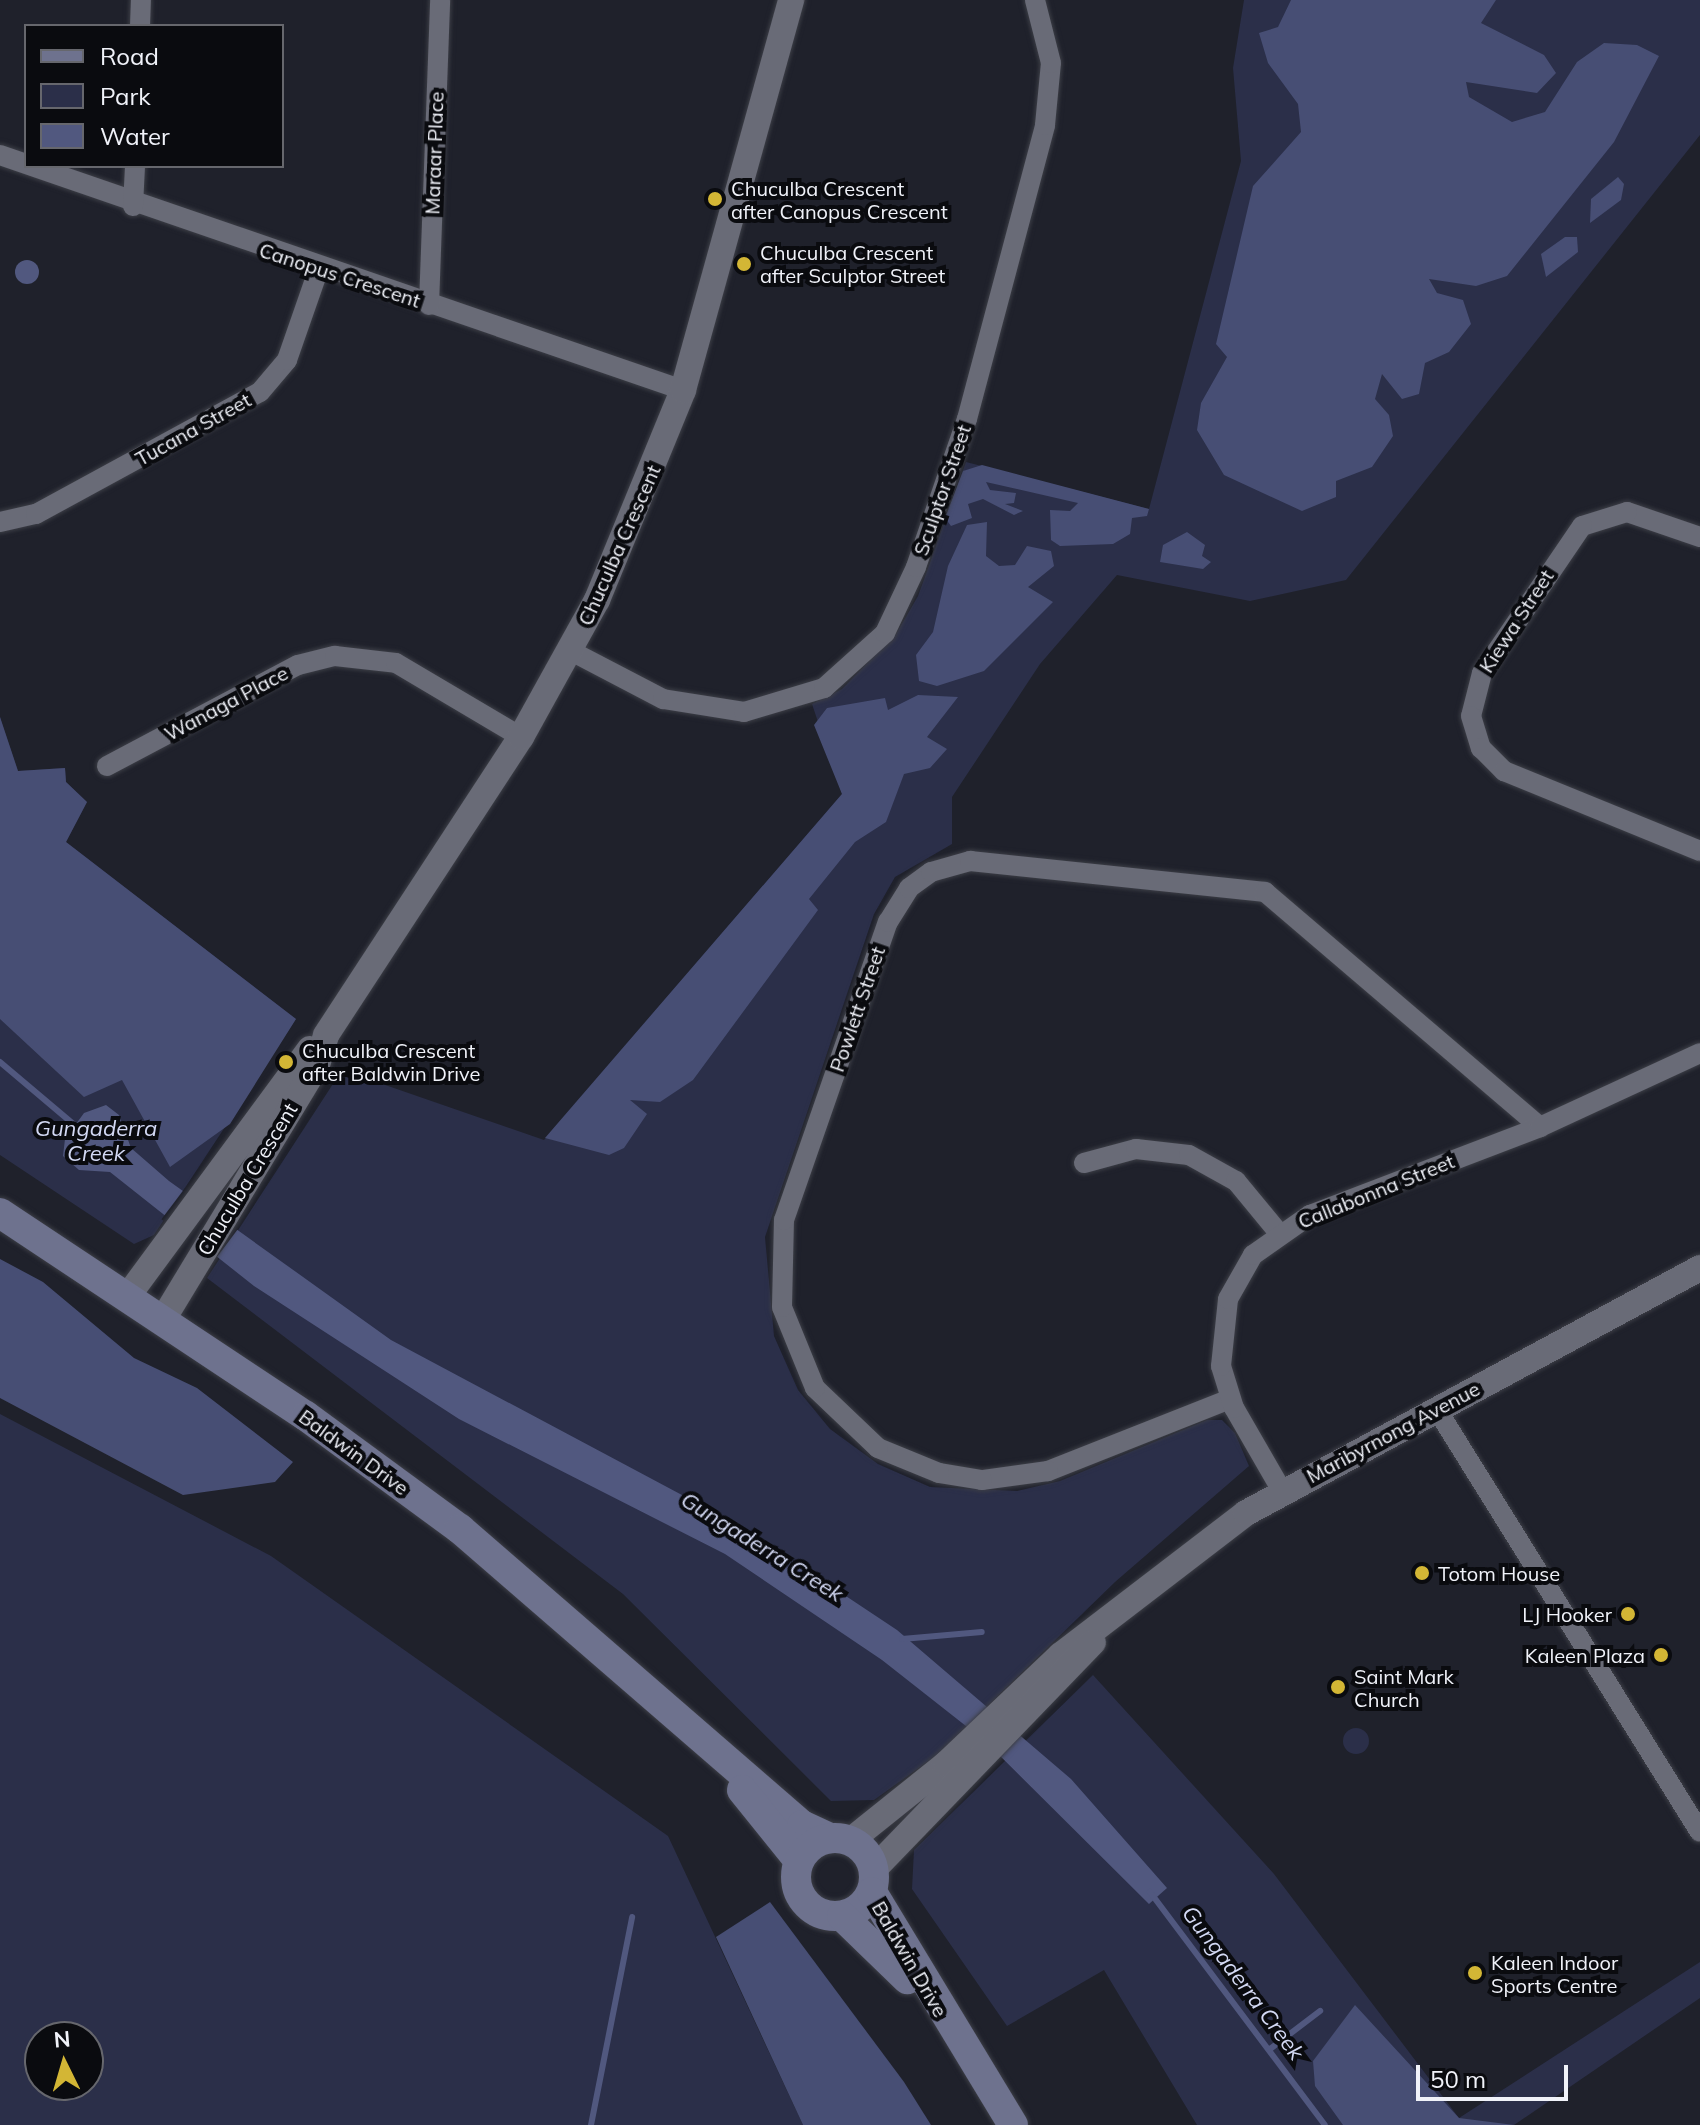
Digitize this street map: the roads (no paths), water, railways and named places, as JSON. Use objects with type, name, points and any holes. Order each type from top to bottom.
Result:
[{"type":"main road","name":"Baldwin Drive","points":[[0,1213],[162,1321],[460,1529],[686,1719],[802,1825],[840,1839]]},
{"type":"main road","name":"Baldwin Drive","points":[[686,1719],[799,1861]]},
{"type":"main road","points":[[840,1839],[873,1881],[842,1916],[816,1912],[800,1897],[799,1861],[840,1839]]},
{"type":"main road","name":"Baldwin Drive","points":[[873,1881],[948,2025],[1013,2125]]},
{"type":"main road","name":"Baldwin Drive","points":[[842,1916],[948,2025]]},
{"type":"street","points":[[140,24],[141,0]]},
{"type":"street","name":"Maraar Place","points":[[429,305],[440,0]]},
{"type":"street","name":"Chuculba Crescent","points":[[162,1321],[194,1267],[218,1198],[303,1054],[326,1035],[521,737],[571,651],[621,549],[683,390],[791,0]]},
{"type":"street","name":"Sculptor Street","points":[[571,651],[663,699],[744,712],[824,688],[885,633],[927,538],[967,419],[1045,125],[1051,63],[1035,0]]},
{"type":"street","name":"Canopus Crescent","points":[[0,155],[24,164]]},
{"type":"street","name":"Canopus Crescent","points":[[34,168],[133,206],[683,390]]},
{"type":"street","points":[[133,206],[135,168]]},
{"type":"street","name":"Tucana Street","points":[[0,522],[36,514],[260,392],[287,360],[319,268]]},
{"type":"street","name":"Kiewa Street","points":[[1700,537],[1627,512],[1582,526],[1482,673],[1471,716],[1481,748],[1504,771],[1700,851]]},
{"type":"street","name":"Wanaga Place","points":[[107,766],[298,665],[335,656],[396,663],[521,737]]},
{"type":"street","name":"Powlett Street","points":[[1230,1399],[1048,1471],[982,1480],[918,1467],[878,1448],[815,1388],[782,1307],[784,1220],[888,922],[909,888],[931,872],[970,861],[1265,892],[1540,1127]]},
{"type":"street","name":"Callabonna Street","points":[[1282,1491],[1230,1399],[1220,1349],[1228,1299],[1253,1255],[1278,1232],[1540,1127],[1700,1053]]},
{"type":"street","points":[[1084,1163],[1136,1149],[1189,1155],[1236,1181],[1278,1232]]},
{"type":"street","name":"Chuculba Crescent","points":[[127,1297],[166,1245],[218,1198]]},
{"type":"street","name":"Maribyrnong Avenue","points":[[873,1881],[953,1772],[1105,1626],[1200,1546],[1282,1491],[1700,1268]]},
{"type":"street","points":[[1436,1408],[1700,1832]]},
{"type":"street","name":"Maribyrnong Avenue","points":[[840,1839],[953,1772]]},
{"type":"water","points":[[27,260],[36,263],[39,272],[36,281],[27,284],[18,281],[15,272],[18,263]]},
{"type":"water","name":"Gungaderra Creek","points":[[106,1105],[119,1115],[131,1148],[169,1181],[391,1340],[742,1527],[897,1630],[1071,1779],[1167,1888],[1149,1904],[985,1741],[882,1660],[725,1554],[459,1419],[254,1286],[110,1172],[79,1170],[63,1156],[65,1139],[84,1113]]},
{"type":"waterway","name":"Gungaderra Creek","points":[[0,1062],[78,1128]]},
{"type":"waterway","points":[[902,1639],[982,1632]]},
{"type":"waterway","name":"Gungaderra Creek","points":[[1150,1892],[1325,2125]]},
{"type":"waterway","points":[[591,2125],[632,1917]]},
{"type":"waterway","points":[[1270,2049],[1320,2011]]},
{"type":"place","name":"Chuculba Crescent after Canopus Crescent","points":[[715,199]]},
{"type":"place","name":"Chuculba Crescent after Sculptor Street","points":[[744,264]]},
{"type":"place","name":"Chuculba Crescent after Baldwin Drive","points":[[286,1062]]},
{"type":"place","name":"Totom House","points":[[1422,1573]]},
{"type":"place","name":"LJ Hooker","points":[[1628,1614]]},
{"type":"place","name":"Kaleen Plaza","points":[[1661,1655]]},
{"type":"place","name":"Saint Mark Church","points":[[1338,1687]]},
{"type":"place","name":"Kaleen Indoor Sports Centre","points":[[1475,1973]]}]
